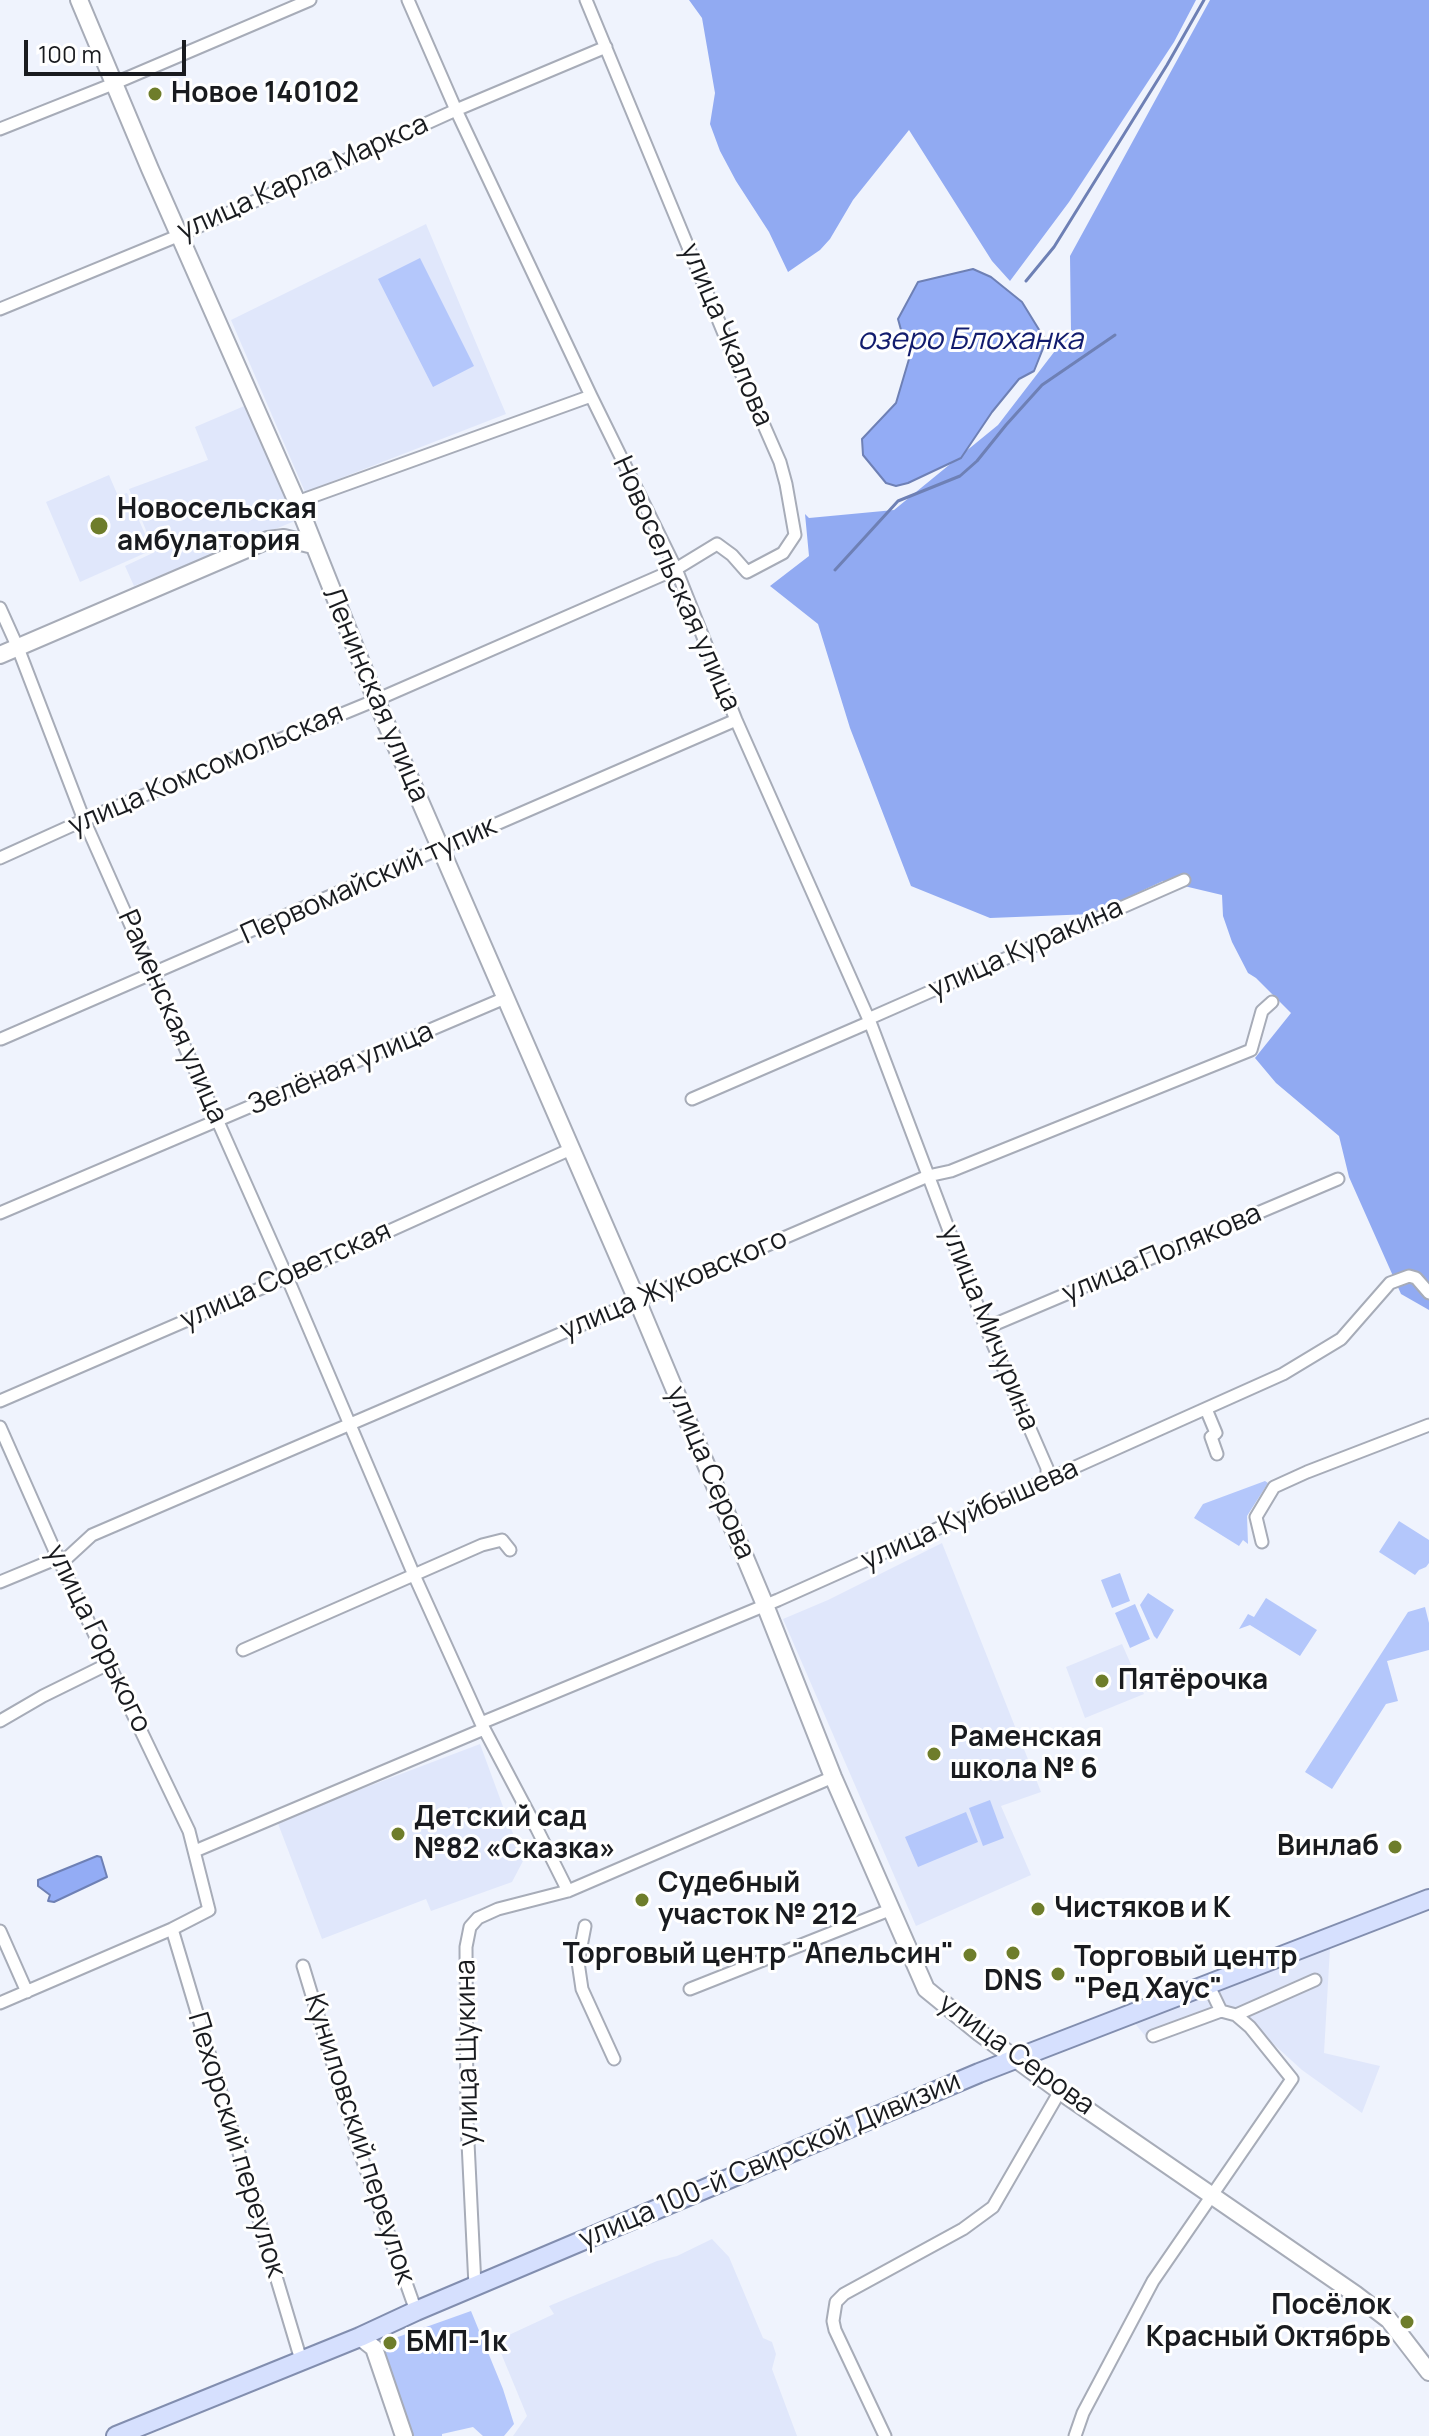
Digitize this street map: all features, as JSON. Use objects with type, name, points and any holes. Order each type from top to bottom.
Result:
[{"type":"main road","name":"улица 100-й Свирской Дивизии","points":[[116,2436],[360,2337],[1015,2058],[1429,1899]]},
{"type":"street","name":"Ленинская улица","points":[[79,0],[297,502],[376,700],[637,1300]]},
{"type":"street","points":[[0,129],[113,84],[294,4],[310,0]]},
{"type":"street","name":"Новосельская улица","points":[[408,0],[456,110],[676,569],[736,720],[869,1020],[928,1176]]},
{"type":"street","name":"улица Чкалова","points":[[586,0],[780,462],[795,535],[783,553],[747,572],[717,544],[676,569]]},
{"type":"street","name":"улица Карла Маркса","points":[[0,309],[180,235],[456,110],[606,47]]},
{"type":"street","points":[[297,502],[591,396]]},
{"type":"street","points":[[0,655],[268,540],[284,538],[313,545]]},
{"type":"street","name":"улица Комсомольская","points":[[0,858],[84,820],[376,700],[676,569]]},
{"type":"street","name":"Раменская улица","points":[[0,608],[84,820],[287,1277],[414,1575],[482,1726],[568,1891]]},
{"type":"street","name":"Первомайский тупик","points":[[1,1039],[736,720]]},
{"type":"street","name":"улица Куракина","points":[[692,1099],[1184,880]]},
{"type":"street","name":"Зелёная улица","points":[[0,1213],[505,998]]},
{"type":"street","name":"улица Жуковского","points":[[0,1582],[58,1558],[67,1558],[92,1535],[928,1176],[951,1171],[1251,1050],[1262,1011],[1272,1002]]},
{"type":"street","name":"улица Советская","points":[[0,1401],[287,1277],[571,1149]]},
{"type":"street","name":"улица Мичурина","points":[[928,1176],[986,1328],[1047,1468],[1047,1481]]},
{"type":"street","name":"улица Полякова","points":[[986,1328],[1338,1179]]},
{"type":"street","name":"улица Куйбышева","points":[[482,1726],[765,1605],[1283,1374],[1341,1339],[1390,1283],[1409,1276],[1416,1278],[1429,1293]]},
{"type":"street","name":"улица Серова","points":[[637,1300],[765,1605],[833,1777],[926,1989],[1060,2091],[1355,2294],[1389,2320],[1429,2372]]},
{"type":"street","points":[[1206,1409],[1216,1433],[1211,1437],[1217,1454]]},
{"type":"street","points":[[1262,1542],[1256,1517],[1274,1487],[1429,1425]]},
{"type":"street","name":"улица Горького","points":[[0,1427],[58,1558],[189,1831],[209,1910],[172,1929]]},
{"type":"street","points":[[243,1650],[482,1545],[502,1540],[510,1550]]},
{"type":"street","points":[[0,1721],[110,1663]]},
{"type":"street","points":[[195,1851],[482,1726]]},
{"type":"street","name":"улица Щукина","points":[[475,2286],[467,2122],[466,1947],[470,1927],[478,1918],[498,1909],[568,1891],[833,1777]]},
{"type":"street","points":[[690,1989],[892,1909]]},
{"type":"street","points":[[585,1926],[578,1962],[582,1989],[614,2059]]},
{"type":"street","points":[[0,2003],[172,1929]]},
{"type":"street","name":"Пехорский переулок","points":[[172,1929],[301,2360]]},
{"type":"street","points":[[0,1931],[27,1992]]},
{"type":"street","name":"Куниловский переулок","points":[[303,1966],[359,2150],[416,2311]]},
{"type":"street","points":[[1236,2015],[1315,1980]]},
{"type":"street","points":[[1208,1984],[1221,2011]]},
{"type":"street","points":[[1075,2436],[1083,2413],[1153,2281],[1292,2079],[1250,2027],[1236,2015],[1221,2011],[1153,2036]]},
{"type":"street","points":[[885,2436],[833,2321],[836,2302],[844,2294],[963,2229],[993,2207],[1060,2091]]},
{"type":"street","points":[[360,2337],[374,2348],[404,2436]]},
{"type":"shaded area","points":[[689,0],[1196,0],[1174,42],[1069,202],[1010,281],[992,261],[909,130],[853,200],[830,239],[820,250],[788,272],[769,232],[720,151],[710,124],[715,93],[702,18]]},
{"type":"shaded area","points":[[1210,0],[1429,0],[1429,1310],[1401,1294],[1349,1177],[1339,1136],[1276,1083],[1255,1058],[1291,1013],[1248,973],[1223,916],[1222,895],[1163,881],[1092,914],[990,918],[911,886],[850,728],[818,624],[770,586],[809,556],[805,514],[809,518],[894,510],[998,425],[1071,330],[1070,256]]},
{"type":"shaded area","points":[[426,224],[506,414],[305,492],[231,320]]},
{"type":"shaded area","points":[[420,258],[474,366],[433,387],[378,279]]},
{"type":"shaded area","points":[[249,404],[295,521],[134,586],[125,566],[155,552],[129,489],[208,460],[195,427]]},
{"type":"shaded area","name":"Новосельская амбулатория","points":[[109,475],[118,496],[127,493],[152,550],[80,582],[46,502]]},
{"type":"shaded area","points":[[1265,1481],[1268,1483],[1247,1516],[1248,1544],[1243,1540],[1239,1546],[1194,1518],[1203,1504]]},
{"type":"shaded area","points":[[1399,1521],[1429,1540],[1429,1563],[1415,1575],[1379,1552]]},
{"type":"shaded area","name":"Раменская школа № 6","points":[[942,1543],[1041,1792],[1001,1806],[1031,1875],[916,1926],[783,1619]]},
{"type":"shaded area","points":[[1120,1573],[1130,1601],[1112,1608],[1101,1580]]},
{"type":"shaded area","points":[[1148,1593],[1174,1610],[1157,1639],[1140,1605]]},
{"type":"shaded area","points":[[1266,1598],[1317,1630],[1300,1656],[1250,1625],[1239,1629],[1248,1614],[1254,1617]]},
{"type":"shaded area","points":[[1135,1604],[1150,1639],[1130,1648],[1115,1613]]},
{"type":"shaded area","points":[[1425,1607],[1429,1623],[1429,1650],[1387,1661],[1398,1701],[1386,1704],[1332,1789],[1305,1772],[1408,1612]]},
{"type":"shaded area","points":[[1122,1644],[1144,1694],[1085,1718],[1066,1667]]},
{"type":"shaded area","name":"Детский сад №82 «Сказка»","points":[[480,1744],[523,1861],[512,1882],[431,1911],[426,1899],[322,1939],[277,1821]]},
{"type":"shaded area","points":[[990,1800],[1004,1838],[983,1846],[969,1808]]},
{"type":"shaded area","points":[[966,1812],[978,1842],[918,1867],[905,1837]]},
{"type":"shaded area","points":[[1330,1948],[1324,2053],[1380,2066],[1362,2113],[1302,2070],[1236,2010],[1226,2006],[1146,2037],[1133,2021]]},
{"type":"shaded area","points":[[712,2239],[729,2257],[763,2338],[772,2342],[776,2354],[772,2369],[797,2436],[513,2436],[527,2416],[496,2341],[554,2314],[549,2306],[657,2261],[677,2256]]},
{"type":"shaded area","points":[[471,2311],[514,2424],[504,2436],[483,2436],[473,2427],[442,2436],[411,2436],[381,2343]]},
{"type":"water","name":"озеро Блоханка","points":[[973,269],[991,277],[1022,302],[1046,341],[1034,371],[1019,379],[961,458],[908,483],[896,486],[886,483],[863,455],[862,439],[896,403],[909,359],[898,319],[918,282]]},
{"type":"water","points":[[101,1857],[107,1877],[54,1902],[48,1901],[50,1895],[38,1886],[38,1880]]},
{"type":"waterway","points":[[1026,281],[1054,247],[1204,0]]},
{"type":"waterway","points":[[835,570],[898,501],[960,476],[977,461],[1042,385],[1115,335]]},
{"type":"place","name":"Новое 140102","points":[[155,94]]},
{"type":"place","name":"Новосельская амбулатория","points":[[99,526]]},
{"type":"place","name":"Пятёрочка","points":[[1102,1681]]},
{"type":"place","name":"Раменская школа № 6","points":[[934,1754]]},
{"type":"place","name":"Детский сад №82 «Сказка»","points":[[398,1834]]},
{"type":"place","name":"Винлаб","points":[[1395,1847]]},
{"type":"place","name":"Судебный участок № 212","points":[[642,1900]]},
{"type":"place","name":"Чистяков и К","points":[[1038,1909]]},
{"type":"place","name":"DNS","points":[[1013,1953]]},
{"type":"place","name":"Торговый центр \"Апельсин\"","points":[[970,1955]]},
{"type":"place","name":"Торговый центр \"Ред Хаус\"","points":[[1058,1974]]},
{"type":"place","name":"Посёлок Красный Октябрь","points":[[1407,2322]]},
{"type":"place","name":"БМП-1к","points":[[390,2343]]}]
